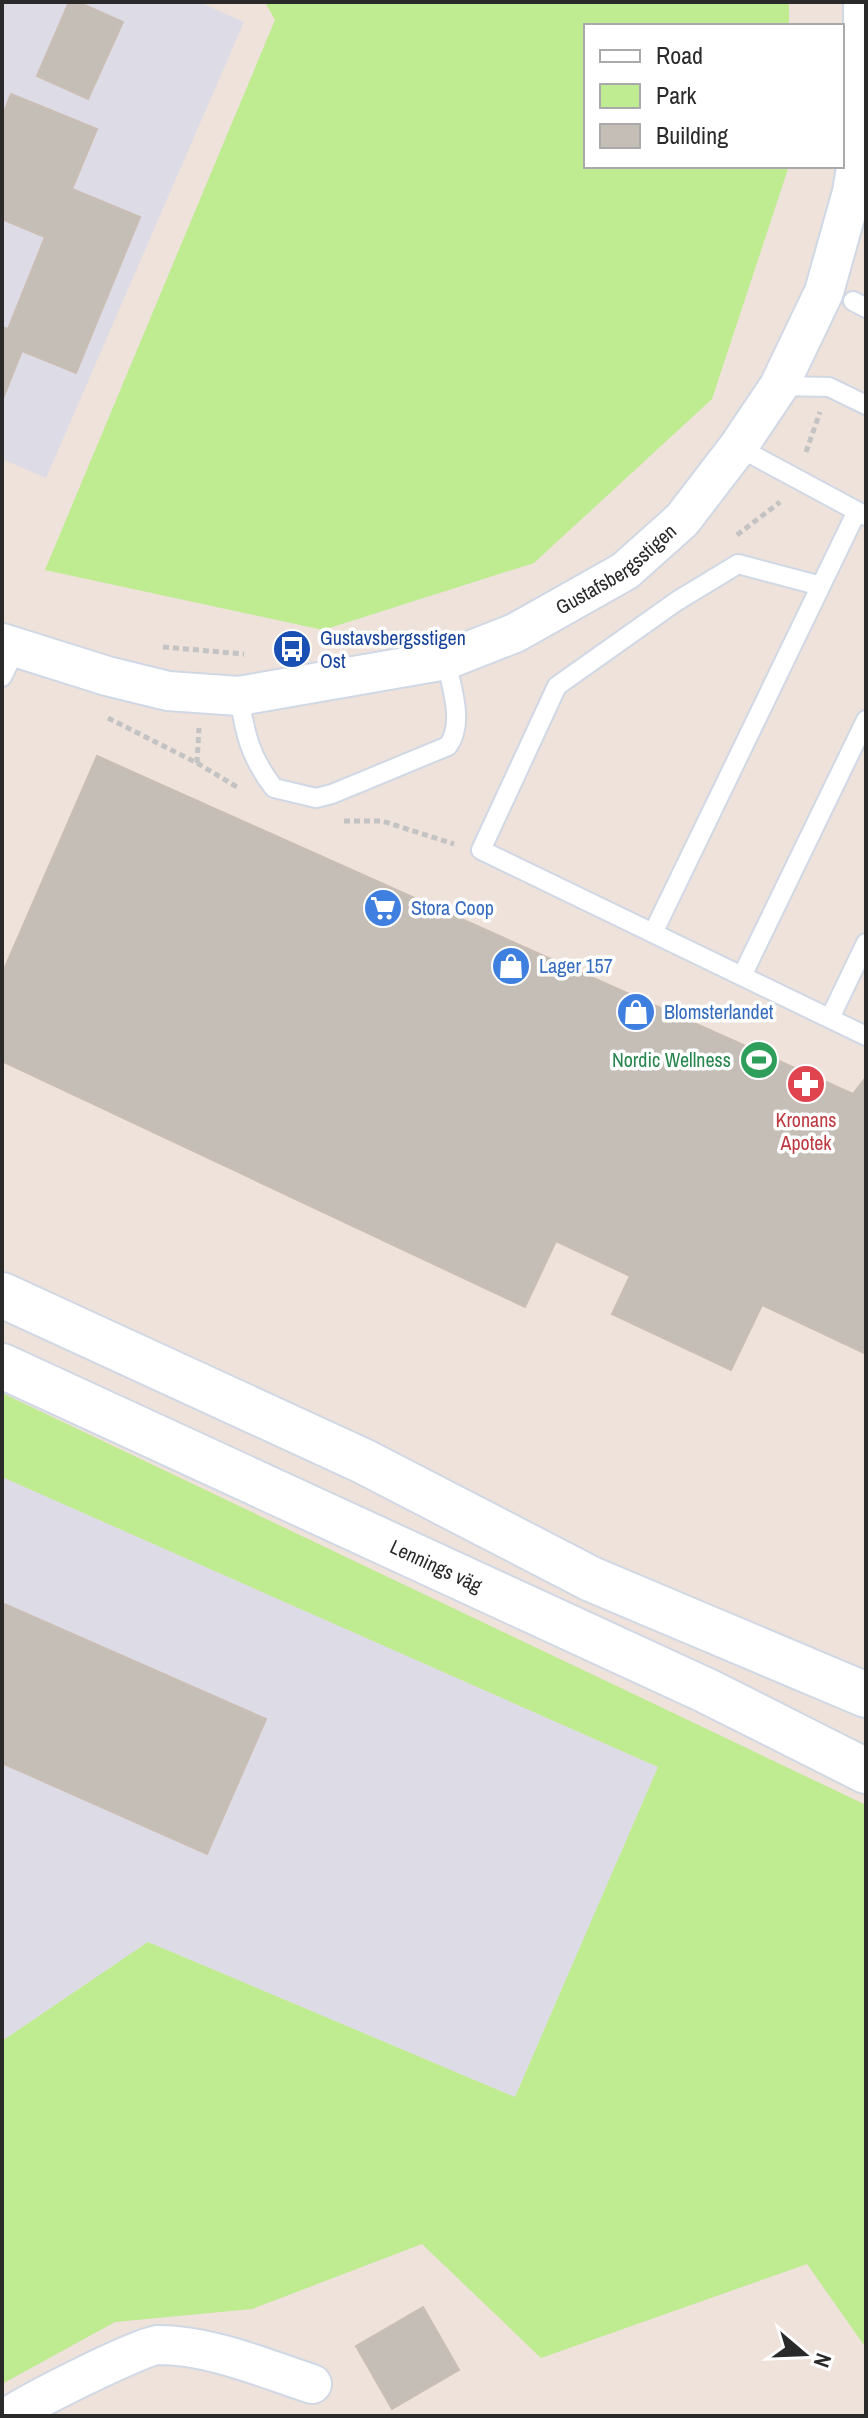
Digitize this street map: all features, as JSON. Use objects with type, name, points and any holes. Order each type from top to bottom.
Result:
[{"type":"main road","points":[[2,1295],[363,1461],[591,1579],[866,1695]]},
{"type":"main road","name":"Lennings väg","points":[[2,1366],[707,1691],[866,1771]]},
{"type":"street","name":"Gustafsbergsstigen","points":[[7,656],[168,691],[239,696],[446,660],[515,633],[625,571],[682,520],[738,447],[779,386],[824,292],[852,192],[863,125],[863,2]]},
{"type":"street","points":[[10,2416],[92,2373],[155,2345],[213,2351],[312,2384]]},
{"type":"lane","points":[[779,386],[829,387],[866,405]]},
{"type":"lane","points":[[653,933],[821,586],[861,514],[738,447]]},
{"type":"lane","points":[[821,586],[738,564],[677,601],[557,686],[481,850],[866,1036]]},
{"type":"lane","points":[[239,696],[245,739],[266,778],[274,788],[316,798],[448,746],[454,738],[457,721],[446,660]]},
{"type":"lane","points":[[742,976],[866,720]]},
{"type":"lane","points":[[830,1018],[866,943]]},
{"type":"path","points":[[153,646],[259,655]]},
{"type":"shaded area","points":[[2,2],[199,2],[244,22],[46,478],[2,459]]},
{"type":"shaded area","points":[[2,1477],[658,1767],[515,2097],[148,1942],[2,2041]]},
{"type":"green space","points":[[265,2],[789,2],[789,24],[584,24],[584,168],[788,168],[712,399],[534,563],[323,630],[45,570],[275,20]]},
{"type":"green space","points":[[2,1393],[866,1805],[866,2348],[807,2264],[541,2358],[422,2244],[252,2309],[115,2322],[2,2384],[2,2041],[148,1942],[515,2097],[658,1767],[2,1477]]},
{"type":"building","points":[[69,2],[78,2],[123,22],[88,99],[37,76]]},
{"type":"building","points":[[11,94],[97,129],[72,189],[140,217],[76,373],[22,351],[2,401],[2,327],[8,329],[45,237],[2,219],[2,117]]},
{"type":"building","points":[[97,756],[853,1094],[866,1077],[866,1354],[762,1305],[731,1370],[612,1314],[630,1276],[556,1241],[525,1307],[2,1061],[2,974]]},
{"type":"building","points":[[2,1603],[266,1719],[207,1854],[2,1763]]},
{"type":"building","points":[[423,2307],[459,2370],[392,2409],[356,2346]]},
{"type":"place","name":"Gustavsbergsstigen Ost","points":[[292,649]]},
{"type":"place","name":"Stora Coop","points":[[383,908]]},
{"type":"place","name":"Lager 157","points":[[511,966]]},
{"type":"place","name":"Blomsterlandet","points":[[636,1012]]},
{"type":"place","name":"Nordic Wellness","points":[[759,1060]]},
{"type":"place","name":"Kronans Apotek","points":[[806,1084]]}]
